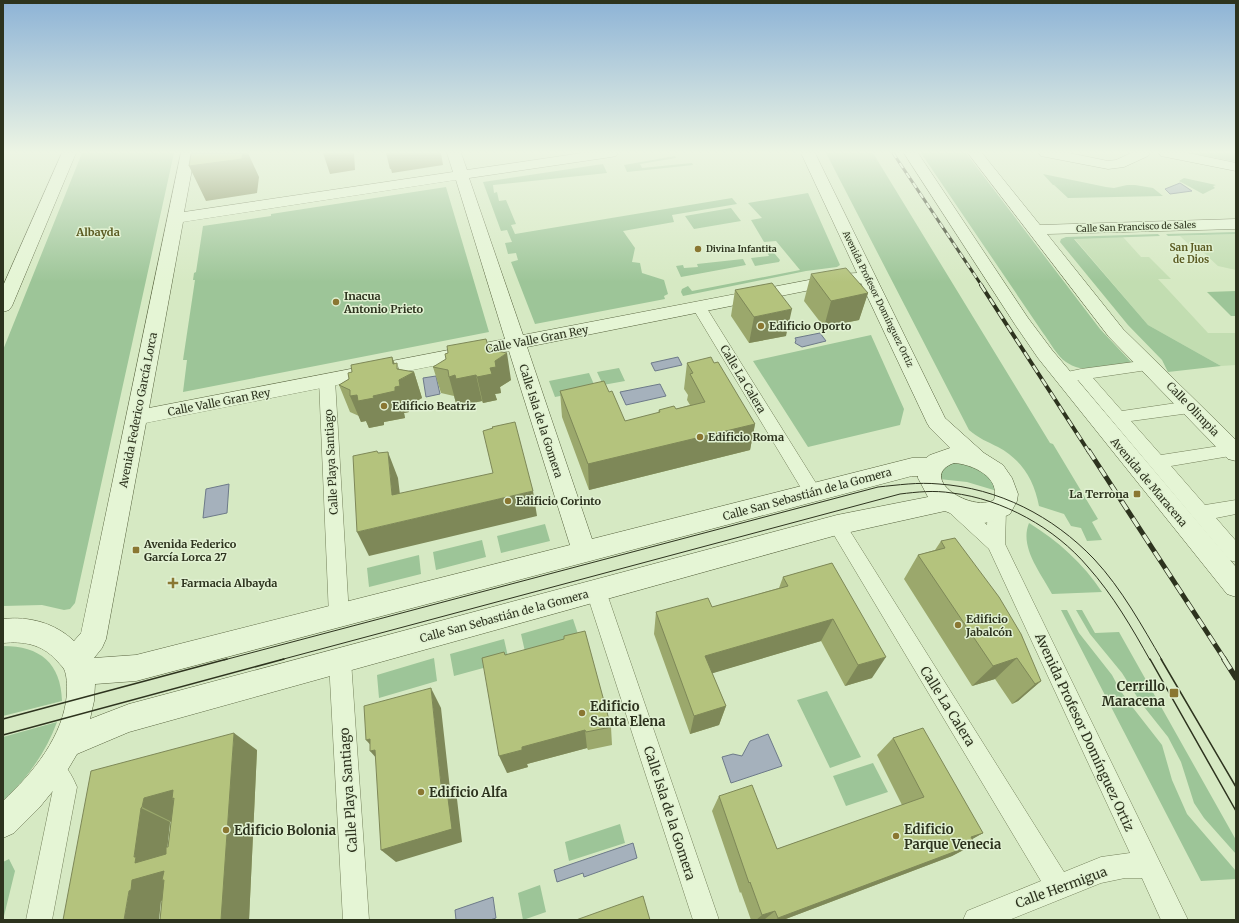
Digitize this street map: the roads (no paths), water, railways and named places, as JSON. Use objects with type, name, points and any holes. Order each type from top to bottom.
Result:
[{"type":"main road","points":[[3,306],[50,196]]},
{"type":"main road","name":"Avenida Federico García Lorca","points":[[76,666],[93,639],[180,196]]},
{"type":"main road","points":[[176,218],[321,196]]},
{"type":"main road","name":"Calle Isla de la Gomera","points":[[468,196],[584,552]]},
{"type":"main road","name":"Avenida Profesor Domínguez Ortiz","points":[[829,196],[937,423],[951,434],[960,445],[976,459]]},
{"type":"main road","name":"Avenida de Maracena","points":[[939,196],[1022,322],[1072,376],[1235,583]]},
{"type":"main road","name":"Calle Olimpia","points":[[1010,196],[1116,333],[1234,452]]},
{"type":"main road","name":"Calle San Francisco de Sales","points":[[1036,230],[1236,224]]},
{"type":"main road","name":"Calle Valle Gran Rey","points":[[136,418],[840,279],[868,278]]},
{"type":"main road","points":[[933,464],[943,457],[964,455],[987,464],[1004,480],[1007,489],[1007,499],[997,510],[988,513],[978,513],[951,505],[935,491],[930,482],[929,474],[933,464],[937,423]]},
{"type":"main road","name":"Calle San Sebastián de la Gomera","points":[[76,666],[136,668],[912,467],[933,464]]},
{"type":"main road","name":"Calle San Sebastián de la Gomera","points":[[60,756],[129,718],[837,525],[951,505]]},
{"type":"main road","points":[[3,631],[28,631],[45,636],[59,643],[76,666],[81,698],[76,723],[60,756],[25,802],[3,822]]},
{"type":"street","name":"Calle La Calera","points":[[699,307],[813,493]]},
{"type":"street","points":[[1072,376],[1149,365]]},
{"type":"street","name":"Avenida de Maracena","points":[[1072,376],[1118,417],[1236,554]]},
{"type":"street","name":"Calle Playa Santiago","points":[[327,380],[338,616]]},
{"type":"street","points":[[1118,417],[1190,407]]},
{"type":"street","name":"Avenida de Maracena","points":[[1156,462],[1234,452]]},
{"type":"street","name":"Avenida Profesor Domínguez Ortiz","points":[[951,505],[996,544],[1175,920]]},
{"type":"street","name":"Avenida de Maracena","points":[[1200,513],[1236,507]]},
{"type":"street","name":"Avenida Profesor Domínguez Ortiz","points":[[996,544],[997,510]]},
{"type":"street","name":"Calle La Calera","points":[[837,525],[1058,886]]},
{"type":"street","name":"Calle Isla de la Gomera","points":[[596,591],[706,920]]},
{"type":"street","name":"Calle Playa Santiago","points":[[340,661],[356,920]]},
{"type":"street","points":[[39,920],[66,787],[60,756]]},
{"type":"street","name":"Calle Hermigua","points":[[976,920],[1100,870],[1125,865],[1149,866]]},
{"type":"tram line","points":[[224,660],[878,487],[923,483],[961,487],[982,491],[1003,498],[1042,517],[1061,530],[1094,559],[1114,583],[1131,608],[1162,660]]},
{"type":"tram line","points":[[280,660],[900,494],[932,491],[971,496],[1009,509],[1044,528],[1060,540],[1075,553],[1106,589],[1150,660]]},
{"type":"tram line","points":[[3,719],[227,659]]},
{"type":"tram line","points":[[3,735],[284,659]]},
{"type":"tram line","points":[[1150,659],[1236,811]]},
{"type":"tram line","points":[[1161,659],[1236,787]]},
{"type":"railway","points":[[922,196],[982,286]]},
{"type":"railway","points":[[981,285],[1089,452]]},
{"type":"railway","points":[[1089,451],[1225,660]]},
{"type":"railway","points":[[1224,659],[1236,678]]},
{"type":"place","name":"Divina Infantita","points":[[698,249]]},
{"type":"place","name":"Inacua Antonio Prieto","points":[[336,302]]},
{"type":"place","name":"Edificio Oporto","points":[[761,326]]},
{"type":"place","name":"Edificio Beatriz","points":[[384,406]]},
{"type":"place","name":"Edificio Roma","points":[[700,437]]},
{"type":"place","name":"La Terrona","points":[[1137,494]]},
{"type":"place","name":"Edificio Corinto","points":[[508,501]]},
{"type":"place","name":"Avenida Federico García Lorca 27","points":[[136,550]]},
{"type":"place","name":"Farmacia Albayda","points":[[173,583]]},
{"type":"place","name":"Edificio Jabalcón","points":[[958,625]]},
{"type":"place","name":"Cerrillo Maracena","points":[[1174,693]]},
{"type":"place","name":"Edificio Santa Elena","points":[[582,713]]},
{"type":"place","name":"Edificio Alfa","points":[[421,792]]},
{"type":"place","name":"Edificio Bolonia","points":[[226,830]]},
{"type":"place","name":"Edificio Parque Venecia","points":[[896,836]]},
{"type":"district","name":"Albayda","points":[[98,232]]},
{"type":"district","name":"San Juan de Dios","points":[[1191,252]]}]
